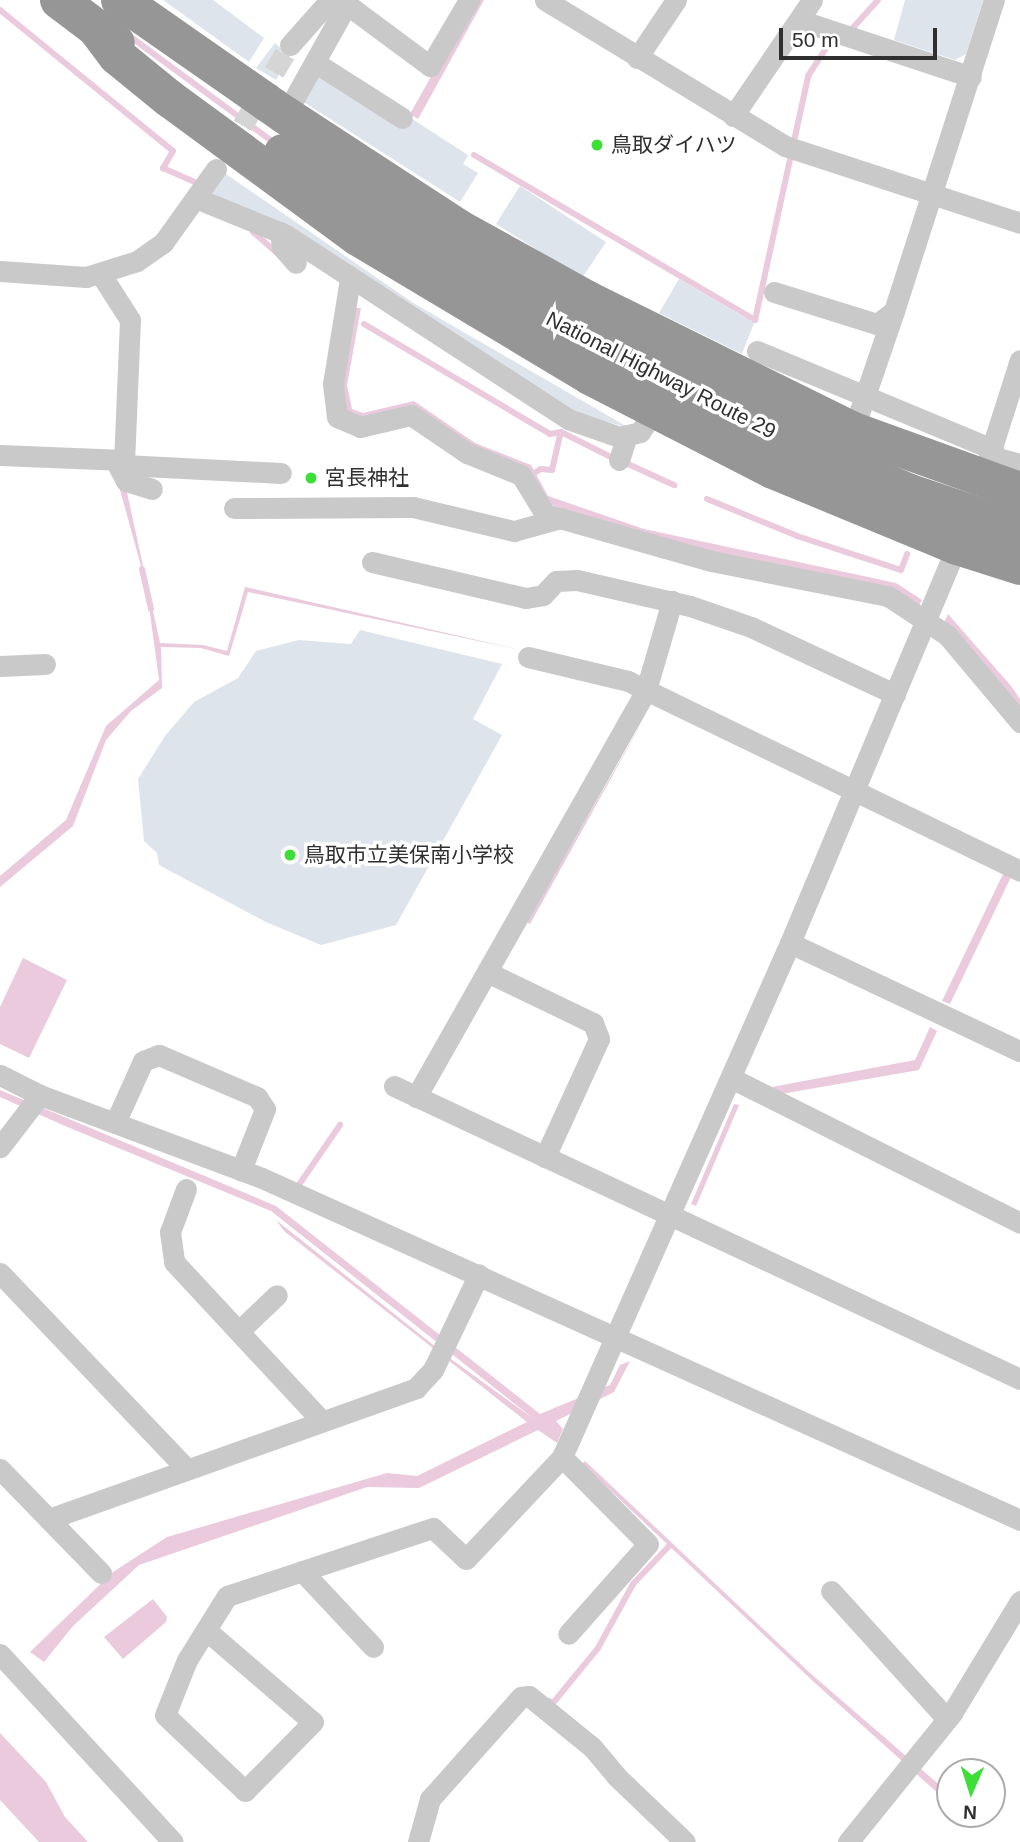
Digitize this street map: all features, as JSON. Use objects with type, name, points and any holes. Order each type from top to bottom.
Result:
[{"type":"highway","name":"National Highway Route 29","points":[[59,0],[105,9],[198,100],[323,177],[431,250],[584,339],[852,430],[910,493],[1020,530]]},
{"type":"highway","points":[[105,9],[285,115],[460,229],[576,294],[852,430],[988,462],[1020,491]]},
{"type":"highway","points":[[105,9],[117,56],[149,82],[358,237],[640,423],[773,470],[957,546],[1020,566]]},
{"type":"street","points":[[339,1],[430,66],[468,0]]},
{"type":"street","points":[[545,0],[785,146],[1020,223]]},
{"type":"street","points":[[637,58],[676,0]]},
{"type":"street","points":[[733,116],[812,0]]},
{"type":"street","points":[[757,351],[852,430],[933,196],[995,0]]},
{"type":"street","points":[[290,45],[339,1]]},
{"type":"street","points":[[285,115],[316,63],[339,1]]},
{"type":"street","points":[[799,20],[971,76]]},
{"type":"street","points":[[316,63],[402,118]]},
{"type":"street","points":[[0,271],[60,277],[100,274],[154,251],[198,199],[216,169]]},
{"type":"street","points":[[198,199],[280,232],[568,419],[619,437],[640,423]]},
{"type":"street","points":[[280,232],[282,247],[296,263]]},
{"type":"street","points":[[100,274],[130,320],[120,460],[126,481],[152,489]]},
{"type":"street","points":[[350,279],[333,384],[337,417],[360,427],[411,415],[467,453],[522,475],[545,514],[711,561],[871,591],[927,618],[966,655],[1020,722]]},
{"type":"street","points":[[774,292],[877,324],[894,311]]},
{"type":"street","points":[[206,1630],[313,1723],[245,1791],[165,1715],[187,1660],[206,1630],[228,1596],[433,1528],[466,1559],[562,1457],[614,1334],[731,1078],[854,792],[957,546],[1019,368]]},
{"type":"street","points":[[619,460],[640,423]]},
{"type":"street","points":[[0,455],[120,460],[124,465],[281,473]]},
{"type":"street","points":[[988,462],[1020,464]]},
{"type":"street","points":[[234,508],[413,507],[514,531],[561,518]]},
{"type":"street","points":[[372,562],[526,598],[544,595],[556,581],[577,580],[672,601],[751,627],[895,694]]},
{"type":"street","points":[[416,1097],[646,690],[672,601]]},
{"type":"street","points":[[528,657],[628,681],[1020,871]]},
{"type":"street","points":[[0,666],[45,664]]},
{"type":"street","points":[[790,943],[1020,1051]]},
{"type":"street","points":[[486,972],[593,1023],[599,1039],[545,1157]]},
{"type":"street","points":[[115,1123],[143,1061],[159,1055],[257,1097],[265,1109],[241,1170]]},
{"type":"street","points":[[0,1075],[40,1095],[241,1170],[614,1334],[1020,1520]]},
{"type":"street","points":[[731,1078],[1020,1223]]},
{"type":"street","points":[[394,1086],[1020,1378]]},
{"type":"street","points":[[0,1147],[40,1095]]},
{"type":"street","points":[[186,1189],[170,1232],[174,1262],[321,1421]]},
{"type":"street","points":[[0,1273],[186,1468]]},
{"type":"street","points":[[49,1519],[186,1468],[398,1396],[425,1380],[479,1274]]},
{"type":"street","points":[[239,1331],[277,1294]]},
{"type":"street","points":[[562,1457],[648,1544],[568,1634]]},
{"type":"street","points":[[0,1469],[101,1573]]},
{"type":"street","points":[[302,1571],[373,1647]]},
{"type":"street","points":[[831,1591],[947,1719]]},
{"type":"street","points":[[848,1842],[947,1719],[1020,1601]]},
{"type":"street","points":[[0,1654],[173,1842]]},
{"type":"street","points":[[418,1842],[429,1799],[521,1697],[529,1696],[592,1746],[616,1776],[685,1842]]},
{"type":"shaded area","points":[[163,0],[213,0],[264,38],[249,62]]},
{"type":"shaded area","points":[[474,0],[484,0],[418,119],[410,114]]},
{"type":"shaded area","points":[[905,0],[983,0],[966,54],[955,60],[894,40]]},
{"type":"shaded area","points":[[275,43],[290,56],[276,80],[256,68]]},
{"type":"shaded area","points":[[320,74],[409,117],[468,155],[463,164],[478,173],[460,202],[302,101]]},
{"type":"shaded area","points":[[223,172],[415,304],[631,429],[572,411],[210,195]]},
{"type":"shaded area","points":[[520,186],[606,242],[582,278],[496,224]]},
{"type":"shaded area","points":[[679,279],[754,323],[742,354],[659,313]]},
{"type":"shaded area","points":[[354,308],[361,308],[347,385],[352,409],[363,413],[414,401],[475,443],[531,465],[548,496],[644,529],[896,583],[922,600],[918,608],[644,537],[543,502],[412,410],[363,421],[345,415],[340,384]]},
{"type":"shaded area","points":[[126,488],[160,643],[203,645],[227,651],[245,587],[521,650],[248,592],[229,656],[201,648],[161,647],[162,688],[131,711],[106,740],[73,826],[0,887],[0,876],[66,820],[106,726],[159,680],[146,584],[120,490]]},
{"type":"shaded area","points":[[948,614],[1011,686],[1020,699],[1020,716],[944,623]]},
{"type":"shaded area","points":[[360,630],[502,664],[473,719],[502,735],[396,925],[321,945],[266,922],[159,865],[157,853],[144,841],[138,779],[165,736],[194,702],[238,678],[256,651],[299,640],[351,644]]},
{"type":"shaded area","points":[[644,719],[530,924],[527,922]]},
{"type":"shaded area","points":[[1003,874],[1011,877],[950,1004],[942,1001]]},
{"type":"shaded area","points":[[23,958],[67,980],[29,1058],[0,1044],[0,1007]]},
{"type":"shaded area","points":[[930,1027],[937,1031],[919,1070],[781,1094],[772,1087],[915,1060]]},
{"type":"shaded area","points":[[0,1090],[276,1206],[540,1414],[610,1385],[620,1365],[630,1361],[614,1392],[556,1421],[563,1429],[557,1443],[538,1430],[419,1488],[367,1487],[139,1565],[73,1626],[44,1662],[30,1652],[113,1572],[167,1537],[387,1473],[417,1476],[527,1422],[284,1231],[276,1220],[451,1359],[534,1419],[271,1211],[0,1097]]},
{"type":"shaded area","points":[[734,1104],[739,1105],[696,1206],[691,1204]]},
{"type":"shaded area","points":[[585,1461],[810,1673],[936,1782],[936,1791],[815,1683],[582,1464]]},
{"type":"shaded area","points":[[153,1599],[167,1617],[166,1622],[123,1659],[104,1637]]},
{"type":"shaded area","points":[[0,1733],[46,1782],[65,1817],[88,1842],[39,1842],[0,1800]]},
{"type":"waterway","points":[[849,32],[878,0]]},
{"type":"waterway","points":[[0,10],[173,151],[163,168],[199,184]]},
{"type":"waterway","points":[[128,35],[277,145]]},
{"type":"waterway","points":[[474,155],[755,320],[808,76],[829,44],[841,40]]},
{"type":"waterway","points":[[253,232],[276,252]]},
{"type":"waterway","points":[[364,324],[550,434],[561,432],[613,458]]},
{"type":"waterway","points":[[532,474],[541,469],[552,470],[561,432]]},
{"type":"waterway","points":[[628,464],[674,485]]},
{"type":"waterway","points":[[707,499],[797,536],[901,570],[907,554]]},
{"type":"waterway","points":[[142,569],[151,609]]},
{"type":"waterway","points":[[296,1189],[340,1125]]},
{"type":"waterway","points":[[549,1701],[553,1703],[598,1648],[633,1584],[669,1546]]},
{"type":"tunnel","points":[[227,152],[290,45]]},
{"type":"place","name":"鳥取ダイハツ","points":[[597,145]]},
{"type":"place","name":"宮長神社","points":[[311,478]]},
{"type":"place","name":"鳥取市立美保南小学校","points":[[290,855]]}]
